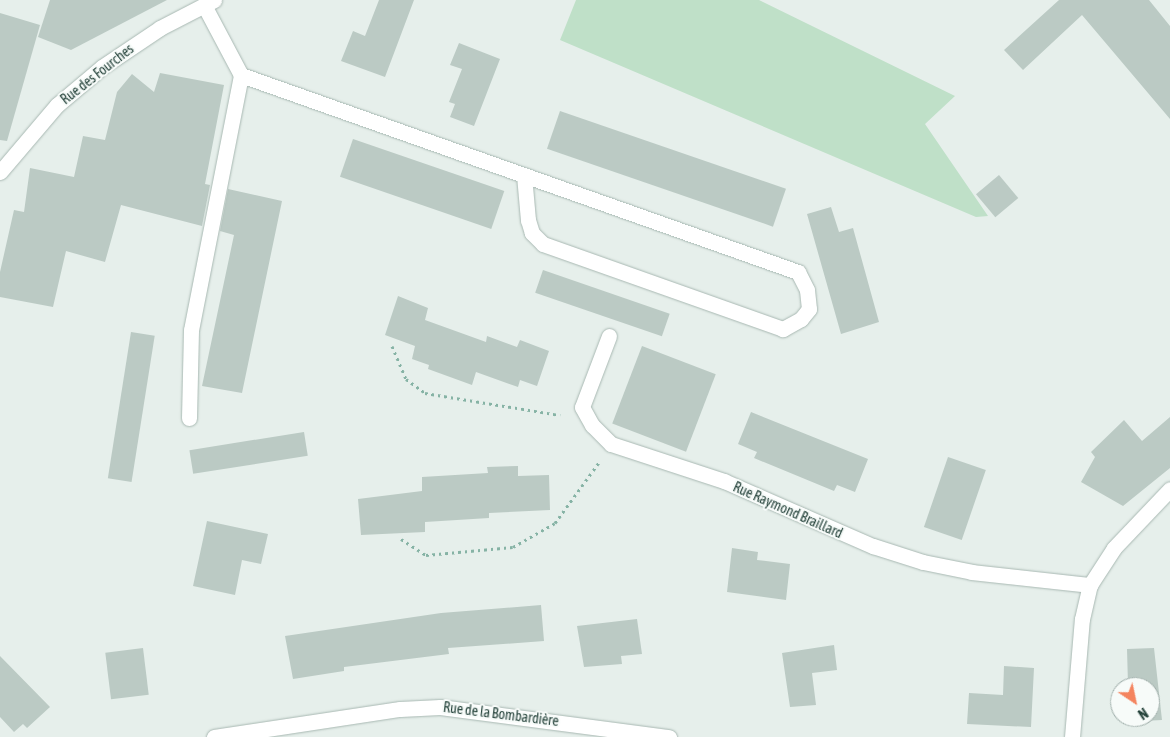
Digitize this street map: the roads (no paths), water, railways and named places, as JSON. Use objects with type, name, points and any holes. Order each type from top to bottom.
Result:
[{"type":"street","points":[[189,418],[190,330],[240,75],[209,2]]},
{"type":"street","name":"Rue des Fourches","points":[[0,172],[57,105],[102,67],[209,2]]},
{"type":"street","points":[[240,75],[524,175],[798,272],[807,290],[809,309],[801,319],[784,329],[543,244],[532,233],[528,220],[524,175]]},
{"type":"street","name":"Rue Raymond Braillard","points":[[609,336],[582,407],[592,425],[611,444],[724,481],[856,539],[923,562],[972,572],[1090,585]]},
{"type":"street","points":[[1072,737],[1082,619],[1090,585],[1114,548],[1170,489]]},
{"type":"street","name":"Rue de la Bombardière","points":[[214,737],[400,708],[440,706],[669,737]]}]
